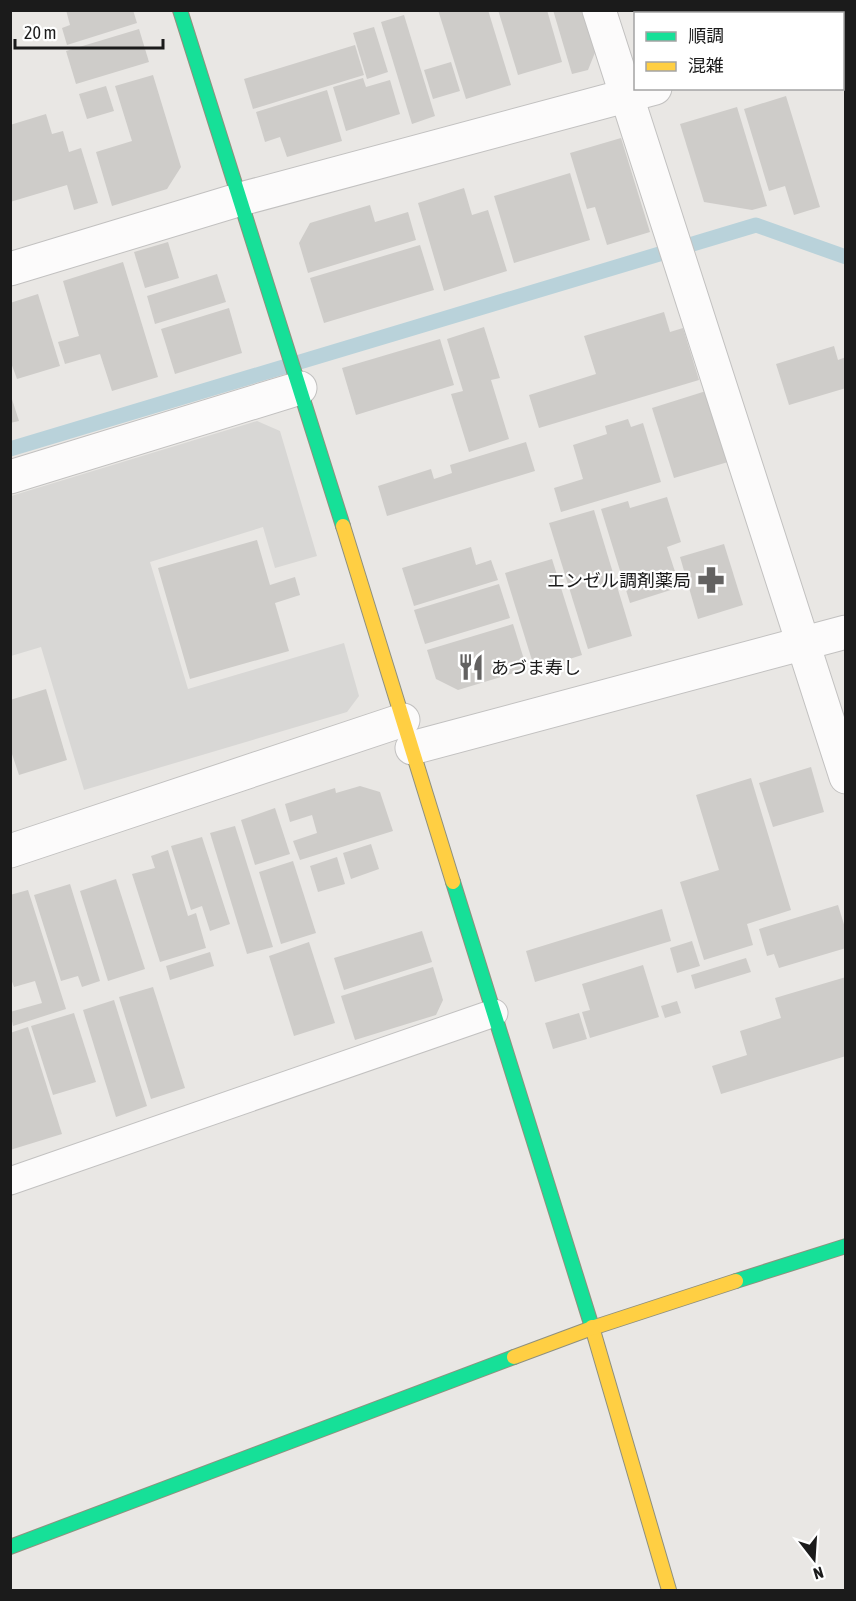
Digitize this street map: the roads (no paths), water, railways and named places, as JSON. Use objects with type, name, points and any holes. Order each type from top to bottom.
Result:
[{"type":"street","points":[[180,10],[241,199],[592,1328],[669,1590]]},
{"type":"street","points":[[599,10],[634,78]]},
{"type":"street","points":[[10,269],[241,199],[641,92],[672,233],[846,777]]},
{"type":"street","points":[[10,477],[297,379]]},
{"type":"street","points":[[10,851],[408,734],[846,632]]},
{"type":"street","points":[[10,1547],[592,1328],[846,1246]]},
{"type":"lane","points":[[10,1181],[494,1013]]},
{"type":"waterway","points":[[10,449],[756,225],[846,257]]},
{"type":"place","name":"エンゼル調剤薬局","points":[[711,580]]},
{"type":"place","name":"あづま寿し","points":[[471,667]]}]
